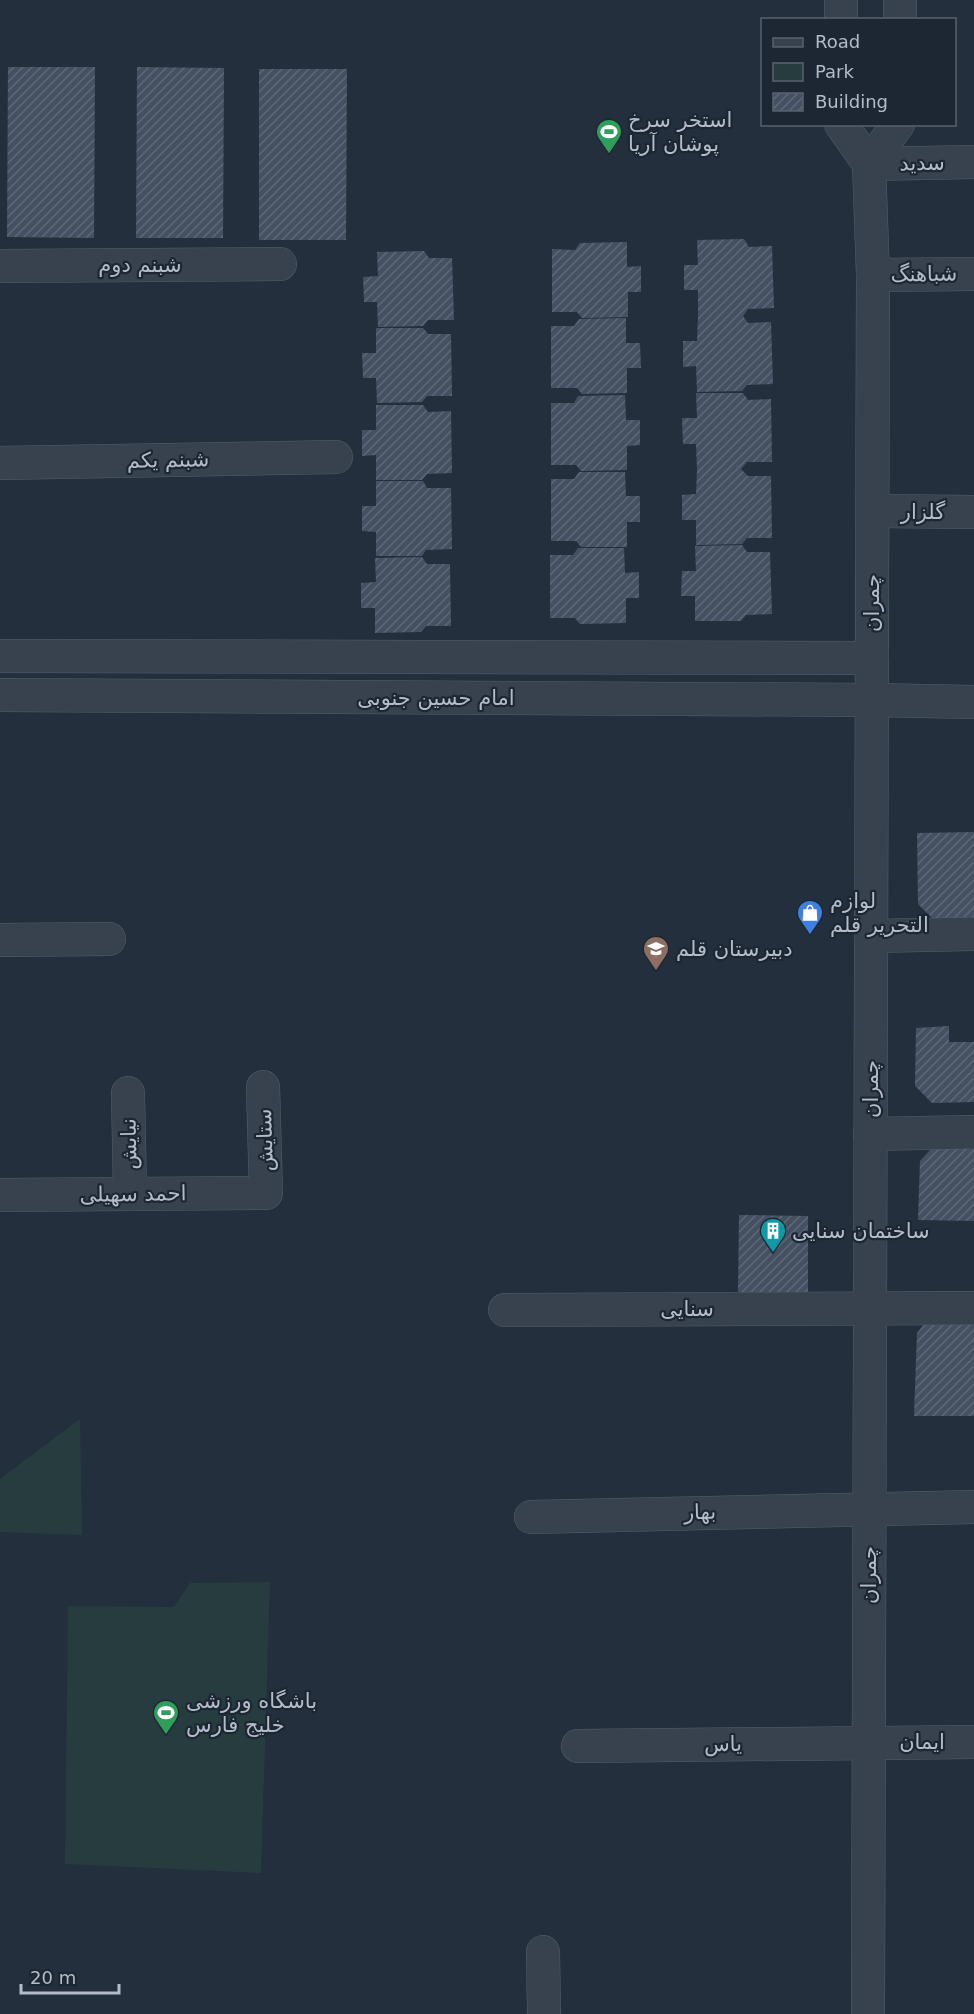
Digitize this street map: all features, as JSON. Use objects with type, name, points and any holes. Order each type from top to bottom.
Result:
[{"type":"street","points":[[841,0],[841,18]]},
{"type":"street","points":[[900,0],[900,18]]},
{"type":"street","points":[[842,126],[869,164],[897,126]]},
{"type":"street","name":"سدید","points":[[869,164],[974,162]]},
{"type":"street","name":"چمران","points":[[868,2014],[873,512],[873,275],[869,164]]},
{"type":"street","name":"شبنم دوم","points":[[0,266],[280,264]]},
{"type":"street","name":"شباهنگ","points":[[873,275],[974,273]]},
{"type":"street","name":"شبنم یکم","points":[[0,463],[336,457]]},
{"type":"street","name":"گلزار","points":[[873,512],[974,512]]},
{"type":"street","name":"امام حسین جنوبی","points":[[0,656],[872,658]]},
{"type":"street","name":"امام حسین جنوبی","points":[[0,695],[974,702]]},
{"type":"street","points":[[871,936],[974,934]]},
{"type":"street","points":[[0,940],[109,939]]},
{"type":"street","name":"ستایش","points":[[263,1087],[266,1193]]},
{"type":"street","name":"نیایش","points":[[128,1093],[130,1194]]},
{"type":"street","points":[[870,1134],[974,1132]]},
{"type":"street","name":"احمد سهیلی","points":[[0,1196],[266,1193]]},
{"type":"street","name":"سنایی","points":[[505,1310],[974,1308]]},
{"type":"street","name":"بهار","points":[[531,1517],[869,1507],[974,1507]]},
{"type":"street","name":"ایمان","points":[[869,1742],[974,1742]]},
{"type":"street","name":"یاس","points":[[578,1746],[869,1742]]},
{"type":"street","points":[[543,1952],[544,2014]]},
{"type":"green space","points":[[80,1419],[82,1535],[0,1532],[0,1479]]},
{"type":"green space","name":"باشگاه ورزشی خلیج فارس","points":[[270,1582],[261,1873],[65,1864],[68,1606],[174,1607],[190,1583]]},
{"type":"building","points":[[8,67],[95,67],[94,238],[7,237]]},
{"type":"building","points":[[137,67],[224,68],[223,238],[136,238]]},
{"type":"building","points":[[259,69],[347,69],[346,240],[259,240]]},
{"type":"building","points":[[744,239],[749,247],[772,246],[774,308],[748,309],[743,316],[748,323],[771,322],[773,384],[747,385],[742,391],[697,392],[696,366],[683,367],[683,341],[697,341],[698,290],[684,290],[684,265],[698,265],[697,240]]},
{"type":"building","points":[[627,242],[627,267],[641,266],[641,292],[628,292],[628,317],[582,318],[577,312],[552,312],[552,249],[575,250],[580,243]]},
{"type":"building","points":[[424,251],[429,258],[452,258],[454,320],[428,320],[423,326],[378,327],[377,302],[364,302],[363,277],[378,276],[377,252]]},
{"type":"building","points":[[626,318],[626,343],[640,343],[641,368],[627,368],[627,393],[582,394],[577,388],[551,388],[551,326],[574,326],[579,319]]},
{"type":"building","points":[[376,328],[423,328],[428,334],[451,334],[452,396],[427,396],[422,402],[377,403],[376,378],[363,378],[362,353],[376,353]]},
{"type":"building","points":[[696,393],[743,393],[748,400],[771,399],[772,462],[747,462],[741,469],[748,476],[771,476],[772,538],[747,538],[742,544],[696,545],[696,520],[682,520],[682,495],[696,494],[697,470],[696,444],[683,444],[682,418],[697,418]]},
{"type":"building","points":[[625,395],[626,420],[640,420],[640,445],[627,446],[627,470],[581,471],[576,465],[551,465],[551,403],[574,403],[578,396]]},
{"type":"building","points":[[376,405],[423,405],[428,412],[451,411],[452,473],[427,474],[422,480],[376,480],[376,455],[362,456],[362,430],[376,430]]},
{"type":"building","points":[[579,472],[625,472],[626,496],[640,496],[640,522],[627,522],[627,547],[581,547],[576,541],[551,541],[551,479],[574,479]]},
{"type":"building","points":[[376,481],[423,481],[427,488],[451,488],[452,549],[426,550],[422,556],[376,556],[376,532],[362,531],[362,506],[376,506]]},
{"type":"building","points":[[742,545],[747,552],[770,552],[772,614],[746,615],[741,621],[695,621],[695,596],[681,596],[682,571],[696,571],[695,546]]},
{"type":"building","points":[[578,548],[624,548],[625,573],[639,572],[639,598],[626,598],[626,623],[580,624],[575,618],[550,618],[550,555],[573,555]]},
{"type":"building","points":[[422,557],[427,564],[450,564],[451,626],[426,626],[421,632],[375,633],[375,608],[361,608],[361,583],[376,582],[375,558]]},
{"type":"building","points":[[974,832],[974,925],[939,925],[918,904],[917,833]]},
{"type":"building","points":[[949,1026],[949,1042],[974,1042],[974,1102],[932,1103],[915,1086],[916,1028]]},
{"type":"building","points":[[932,1148],[974,1148],[974,1221],[918,1220],[920,1161]]},
{"type":"building","name":"ساختمان سنایی","points":[[739,1215],[808,1216],[808,1293],[738,1292]]},
{"type":"building","points":[[926,1322],[974,1322],[974,1416],[914,1416],[917,1333]]},
{"type":"place","name":"استخر سرخ پوشان آریا","points":[[609,155]]},
{"type":"place","name":"لوازم التحریر قلم","points":[[810,936]]},
{"type":"place","name":"دبیرستان قلم","points":[[656,972]]},
{"type":"place","name":"ساختمان سنایی","points":[[773,1254]]},
{"type":"place","name":"باشگاه ورزشی خلیج فارس","points":[[166,1736]]}]
